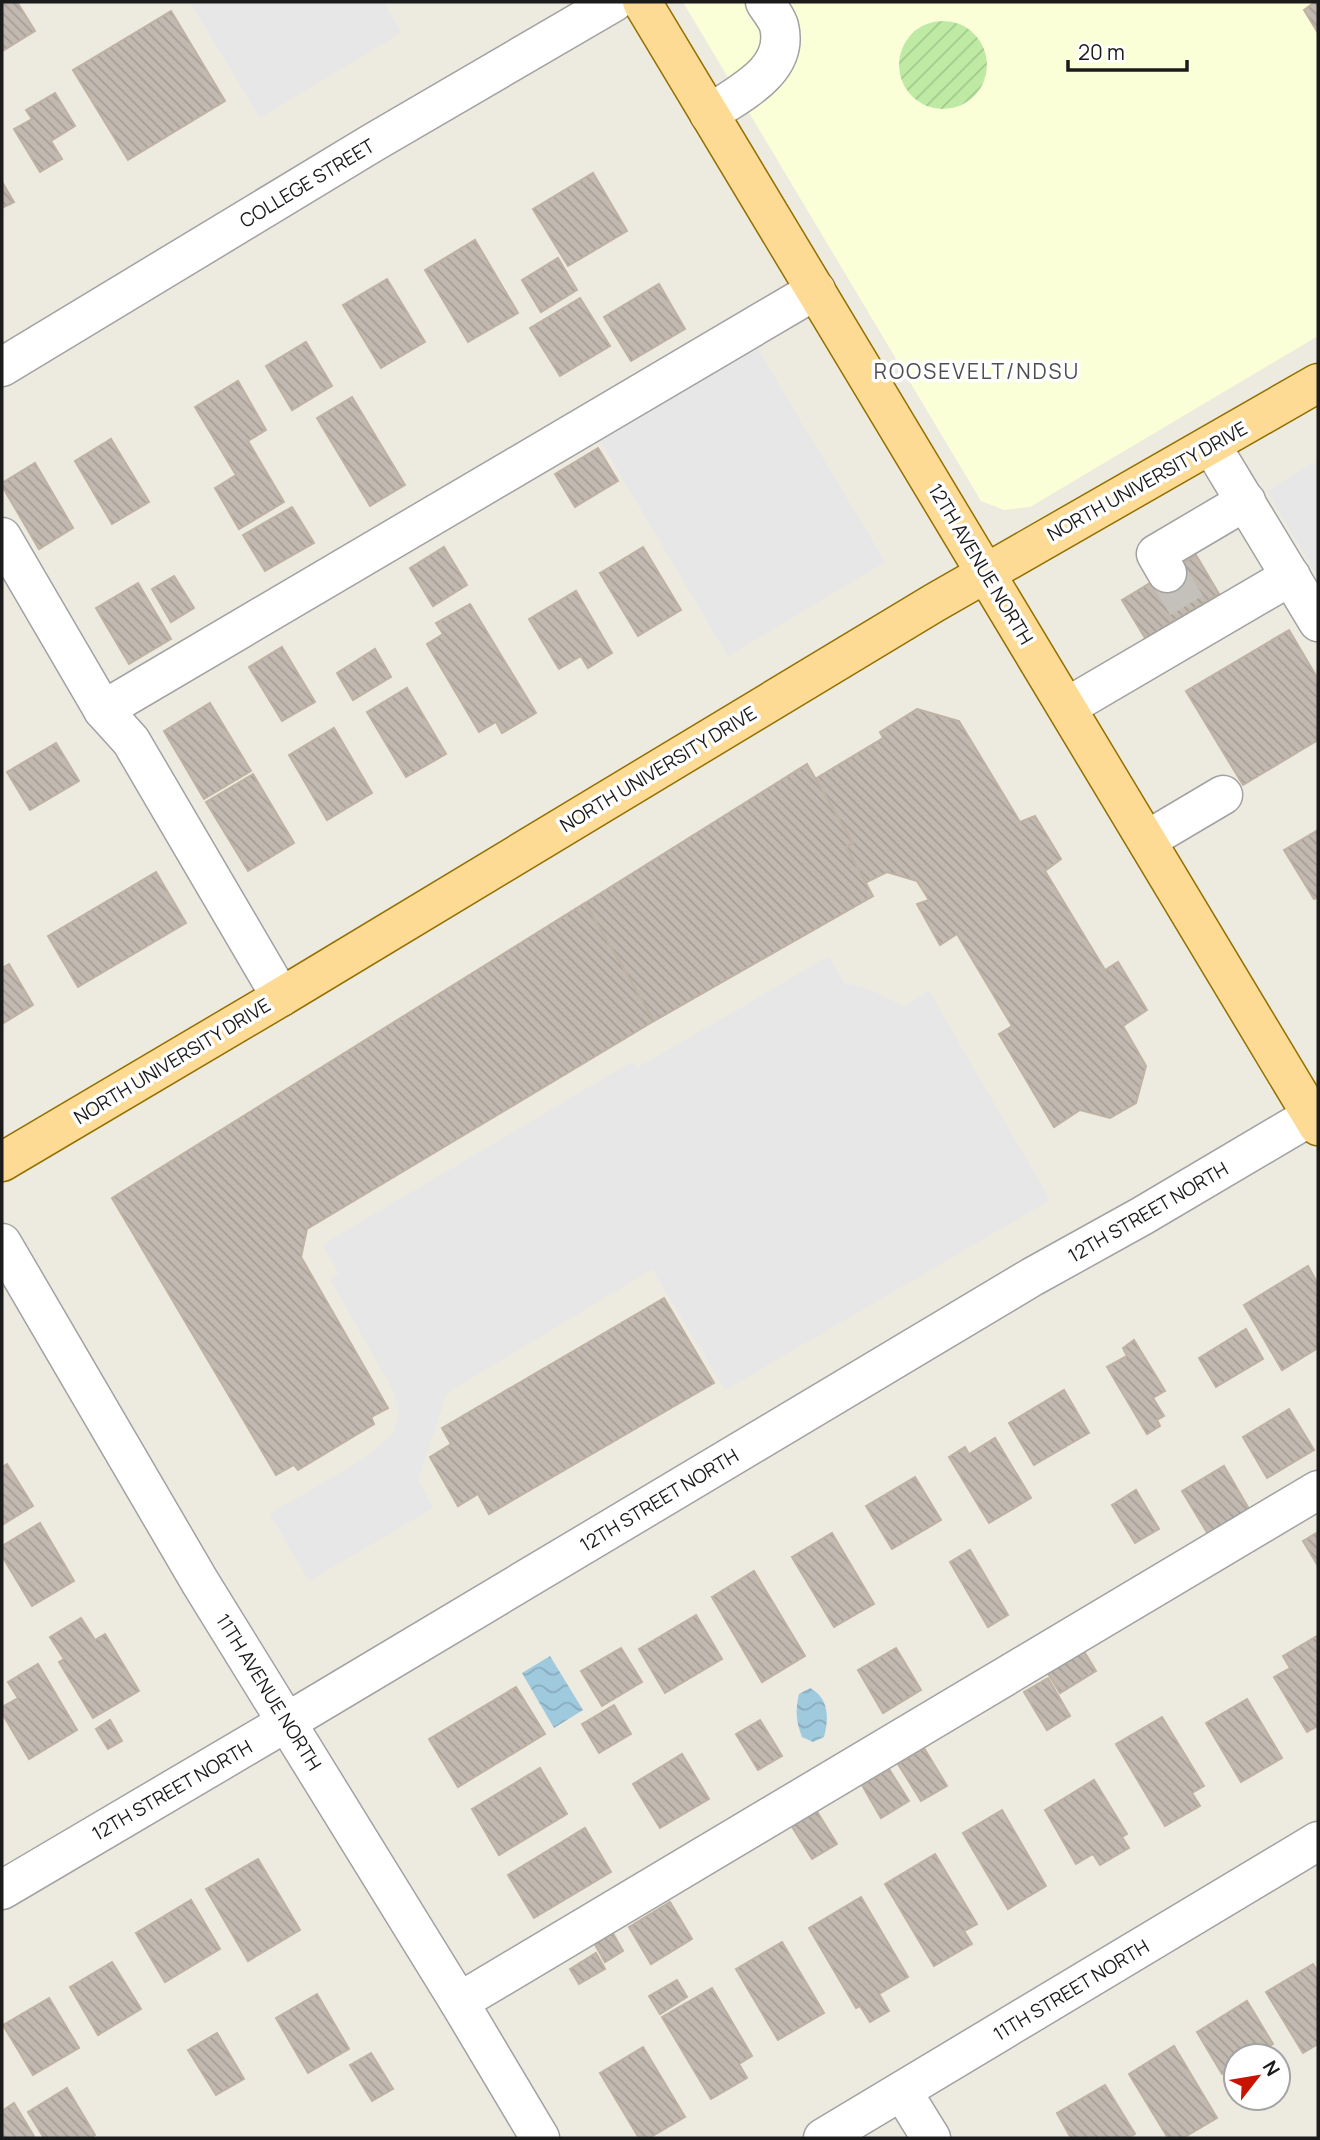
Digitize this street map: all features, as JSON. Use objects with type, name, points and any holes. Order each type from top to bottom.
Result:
[{"type":"main road","name":"12TH AVENUE NORTH","points":[[642,2],[1316,1118]]},
{"type":"main road","name":"NORTH UNIVERSITY DRIVE","points":[[2,1162],[986,573],[1318,383]]},
{"type":"street","name":"COLLEGE STREET","points":[[2,367],[386,135],[614,2]]},
{"type":"street","points":[[709,114],[764,76],[779,55],[779,25],[765,2]]},
{"type":"street","points":[[103,710],[816,290]]},
{"type":"street","points":[[1211,445],[1318,622]]},
{"type":"street","points":[[1167,573],[1156,554],[1246,501]]},
{"type":"street","points":[[2,537],[103,710],[131,741],[281,997]]},
{"type":"street","points":[[1067,707],[1195,620],[1291,576]]},
{"type":"street","points":[[1147,840],[1223,794]]},
{"type":"street","name":"12TH STREET NORTH","points":[[2,1890],[1032,1277],[1316,1118]]},
{"type":"street","name":"11TH AVENUE NORTH","points":[[2,1244],[200,1582],[540,2138]]},
{"type":"street","points":[[459,2002],[1318,1490]]},
{"type":"street","name":"11TH STREET NORTH","points":[[823,2138],[1318,1841]]},
{"type":"street","points":[[902,2091],[931,2138]]},
{"type":"shaded area","points":[[190,2],[383,2],[402,32],[260,118]]},
{"type":"shaded area","points":[[683,2],[1318,2],[1318,336],[1030,507],[1004,510],[981,501]]},
{"type":"shaded area","points":[[736,313],[885,562],[728,656],[580,407]]},
{"type":"shaded area","points":[[1318,460],[1318,577],[1267,491]]},
{"type":"shaded area","points":[[828,957],[845,984],[873,991],[904,1007],[929,991],[1050,1200],[725,1390],[652,1269],[447,1393],[418,1480],[433,1508],[309,1581],[270,1514],[365,1458],[394,1432],[399,1416],[394,1392],[330,1279],[339,1273],[322,1245],[632,1062],[637,1068]]},
{"type":"green space","points":[[943,21],[968,28],[980,40],[987,65],[980,90],[968,102],[943,109],[918,102],[906,90],[899,65],[906,40],[918,28]]},
{"type":"water","points":[[550,1656],[583,1710],[554,1728],[522,1673]]},
{"type":"water","points":[[810,1688],[821,1697],[827,1716],[824,1737],[813,1742],[802,1737],[797,1716],[799,1694]]},
{"type":"building","points":[[17,2],[35,31],[4,50],[2,4]]},
{"type":"building","points":[[1318,2],[1318,33],[1304,10]]},
{"type":"building","points":[[171,11],[225,101],[128,160],[73,70]]},
{"type":"building","points":[[55,93],[75,126],[51,141],[62,159],[40,172],[14,129],[32,119],[26,110]]},
{"type":"building","points":[[593,173],[627,231],[568,266],[533,209]]},
{"type":"building","points":[[2,182],[14,202],[2,208]]},
{"type":"building","points":[[475,240],[518,313],[468,342],[425,270]]},
{"type":"building","points":[[558,258],[577,290],[541,312],[522,280]]},
{"type":"building","points":[[387,279],[425,342],[381,368],[343,305]]},
{"type":"building","points":[[659,284],[685,329],[631,361],[604,317]]},
{"type":"building","points":[[580,298],[610,346],[560,376],[530,328]]},
{"type":"building","points":[[306,342],[332,386],[292,410],[266,366]]},
{"type":"building","points":[[238,381],[266,430],[248,441],[284,502],[239,529],[215,488],[236,475],[195,407]]},
{"type":"building","points":[[352,397],[405,485],[370,506],[317,418]]},
{"type":"building","points":[[111,439],[149,502],[112,524],[75,461]]},
{"type":"building","points":[[598,448],[618,481],[575,507],[555,474]]},
{"type":"building","points":[[35,463],[73,528],[39,549],[2,486],[2,483]]},
{"type":"building","points":[[292,507],[314,543],[265,571],[243,535]]},
{"type":"building","points":[[444,547],[467,585],[433,606],[410,568]]},
{"type":"building","points":[[643,547],[681,610],[638,636],[600,573]]},
{"type":"building","points":[[1196,555],[1219,594],[1145,638],[1122,600]]},
{"type":"building","points":[[174,576],[194,608],[171,622],[152,589]]},
{"type":"building","points":[[138,583],[171,639],[129,664],[96,608]]},
{"type":"building","points":[[576,591],[612,653],[588,668],[581,656],[559,669],[529,619]]},
{"type":"building","points":[[470,604],[536,713],[502,733],[496,722],[479,732],[427,644],[443,634],[436,623]]},
{"type":"building","points":[[1289,630],[1318,679],[1318,740],[1243,785],[1186,691]]},
{"type":"building","points":[[282,647],[315,702],[282,721],[249,667]]},
{"type":"building","points":[[375,649],[391,677],[353,700],[337,673]]},
{"type":"building","points":[[407,688],[446,754],[406,777],[367,712]]},
{"type":"building","points":[[210,703],[251,771],[204,799],[164,731]]},
{"type":"building","points":[[917,709],[959,721],[1020,822],[1035,816],[1061,859],[1045,871],[1105,970],[1118,962],[1147,1010],[1123,1026],[1146,1066],[1136,1103],[1110,1118],[1080,1110],[1054,1127],[999,1034],[1012,1026],[957,934],[940,945],[917,904],[929,900],[917,881],[887,872],[865,883],[846,847],[853,843],[815,779],[883,738],[880,732]]},
{"type":"building","points":[[334,728],[372,793],[327,820],[289,755]]},
{"type":"building","points":[[56,743],[79,781],[30,810],[7,772]]},
{"type":"building","points":[[807,764],[853,843],[846,847],[873,896],[654,1021],[585,903]]},
{"type":"building","points":[[253,774],[294,843],[248,871],[206,802]]},
{"type":"building","points":[[1318,830],[1318,897],[1314,899],[1284,850]]},
{"type":"building","points":[[156,872],[186,923],[78,987],[48,936]]},
{"type":"building","points":[[585,903],[654,1021],[307,1229],[301,1257],[388,1408],[371,1417],[374,1424],[298,1470],[294,1465],[276,1475],[112,1198]]},
{"type":"building","points":[[9,964],[33,1005],[2,1024],[2,968]]},
{"type":"building","points":[[1308,1266],[1318,1284],[1318,1348],[1282,1370],[1244,1305]]},
{"type":"building","points":[[664,1298],[714,1383],[489,1514],[478,1494],[458,1506],[430,1457],[451,1444],[442,1428]]},
{"type":"building","points":[[1246,1329],[1263,1359],[1216,1387],[1199,1358]]},
{"type":"building","points":[[1134,1340],[1165,1391],[1153,1398],[1164,1416],[1157,1420],[1160,1426],[1147,1434],[1107,1367],[1127,1356],[1123,1348]]},
{"type":"building","points":[[1064,1390],[1089,1433],[1034,1465],[1009,1423]]},
{"type":"building","points":[[1289,1409],[1314,1450],[1267,1478],[1243,1437]]},
{"type":"building","points":[[995,1438],[1031,1498],[989,1523],[949,1457],[965,1447],[969,1454]]},
{"type":"building","points":[[7,1464],[33,1506],[2,1525],[2,1467]]},
{"type":"building","points":[[1224,1466],[1249,1509],[1208,1534],[1182,1491]]},
{"type":"building","points":[[915,1477],[941,1520],[892,1549],[866,1506]]},
{"type":"building","points":[[1136,1490],[1159,1529],[1135,1543],[1112,1505]]},
{"type":"building","points":[[40,1523],[74,1581],[32,1606],[2,1556],[2,1546]]},
{"type":"building","points":[[1318,1532],[1318,1566],[1303,1541]]},
{"type":"building","points":[[832,1533],[874,1604],[834,1627],[792,1557]]},
{"type":"building","points":[[970,1550],[1008,1615],[988,1627],[950,1562]]},
{"type":"building","points":[[754,1571],[805,1656],[762,1682],[712,1597]]},
{"type":"building","points":[[696,1615],[722,1659],[665,1693],[639,1649]]},
{"type":"building","points":[[81,1618],[95,1640],[105,1634],[139,1691],[93,1718],[59,1662],[64,1659],[50,1637]]},
{"type":"building","points":[[1317,1636],[1318,1726],[1307,1732],[1274,1677],[1290,1668],[1283,1656]]},
{"type":"building","points":[[621,1648],[642,1682],[602,1706],[581,1671]]},
{"type":"building","points":[[896,1648],[921,1690],[883,1713],[858,1670]]},
{"type":"building","points":[[1082,1648],[1096,1671],[1060,1693],[1046,1670]]},
{"type":"building","points":[[38,1664],[77,1730],[29,1759],[2,1713],[2,1707],[18,1698],[8,1682]]},
{"type":"building","points":[[1048,1678],[1070,1716],[1047,1730],[1024,1692]]},
{"type":"building","points":[[516,1687],[545,1734],[458,1787],[429,1739]]},
{"type":"building","points":[[1247,1699],[1282,1758],[1241,1782],[1206,1723]]},
{"type":"building","points":[[614,1705],[631,1734],[599,1753],[582,1724]]},
{"type":"building","points":[[1162,1717],[1204,1786],[1192,1793],[1200,1806],[1165,1826],[1116,1744]]},
{"type":"building","points":[[110,1720],[122,1741],[108,1749],[96,1729]]},
{"type":"building","points":[[760,1720],[782,1756],[758,1770],[736,1734]]},
{"type":"building","points":[[924,1748],[947,1786],[921,1801],[898,1764]]},
{"type":"building","points":[[682,1754],[709,1799],[660,1828],[633,1784]]},
{"type":"building","points":[[540,1768],[567,1814],[499,1855],[472,1809]]},
{"type":"building","points":[[889,1769],[909,1801],[881,1818],[862,1785]]},
{"type":"building","points":[[1094,1780],[1127,1834],[1122,1837],[1129,1848],[1100,1865],[1093,1854],[1076,1864],[1045,1810]]},
{"type":"building","points":[[816,1810],[837,1844],[812,1859],[791,1825]]},
{"type":"building","points":[[1002,1810],[1046,1886],[1008,1909],[963,1833]]},
{"type":"building","points":[[585,1828],[611,1872],[534,1918],[508,1875]]},
{"type":"building","points":[[935,1854],[977,1924],[964,1931],[972,1944],[934,1966],[885,1884]]},
{"type":"building","points":[[258,1859],[300,1930],[248,1961],[206,1889]]},
{"type":"building","points":[[861,1897],[908,1977],[879,1994],[889,2011],[870,2022],[860,2006],[856,2008],[809,1928]]},
{"type":"building","points":[[191,1900],[220,1949],[165,1982],[136,1933]]},
{"type":"building","points":[[670,1902],[692,1939],[651,1964],[629,1927]]},
{"type":"building","points":[[611,1930],[623,1951],[605,1962],[593,1941]]},
{"type":"building","points":[[782,1942],[824,2013],[778,2040],[736,1969]]},
{"type":"building","points":[[596,1953],[605,1969],[579,1984],[570,1969]]},
{"type":"building","points":[[112,1962],[141,2009],[98,2035],[70,1987]]},
{"type":"building","points":[[1313,1964],[1318,1972],[1318,2044],[1303,2053],[1266,1992]]},
{"type":"building","points":[[677,1980],[687,1997],[660,2014],[649,1996]]},
{"type":"building","points":[[712,1988],[752,2056],[739,2064],[747,2078],[711,2099],[662,2017]]},
{"type":"building","points":[[317,1994],[349,2049],[308,2073],[276,2018]]},
{"type":"building","points":[[49,1998],[79,2048],[33,2075],[3,2025]]},
{"type":"building","points":[[1247,2001],[1272,2042],[1222,2042],[1222,2074],[1197,2032]]},
{"type":"building","points":[[217,2033],[244,2079],[216,2095],[188,2050]]},
{"type":"building","points":[[1174,2046],[1217,2118],[1183,2138],[1168,2138],[1129,2074]]},
{"type":"building","points":[[643,2047],[685,2117],[649,2138],[639,2138],[600,2073]]},
{"type":"building","points":[[371,2053],[393,2089],[372,2101],[350,2065]]},
{"type":"building","points":[[1105,2085],[1135,2134],[1128,2138],[1071,2138],[1057,2113]]},
{"type":"building","points":[[67,2088],[95,2135],[89,2138],[44,2138],[28,2112]]},
{"type":"building","points":[[14,2103],[35,2138],[2,2138],[2,2111]]},
{"type":"tunnel","points":[[1167,573],[1190,611]]},
{"type":"district","name":"ROOSEVELT/NDSU","points":[[977,371]]}]
